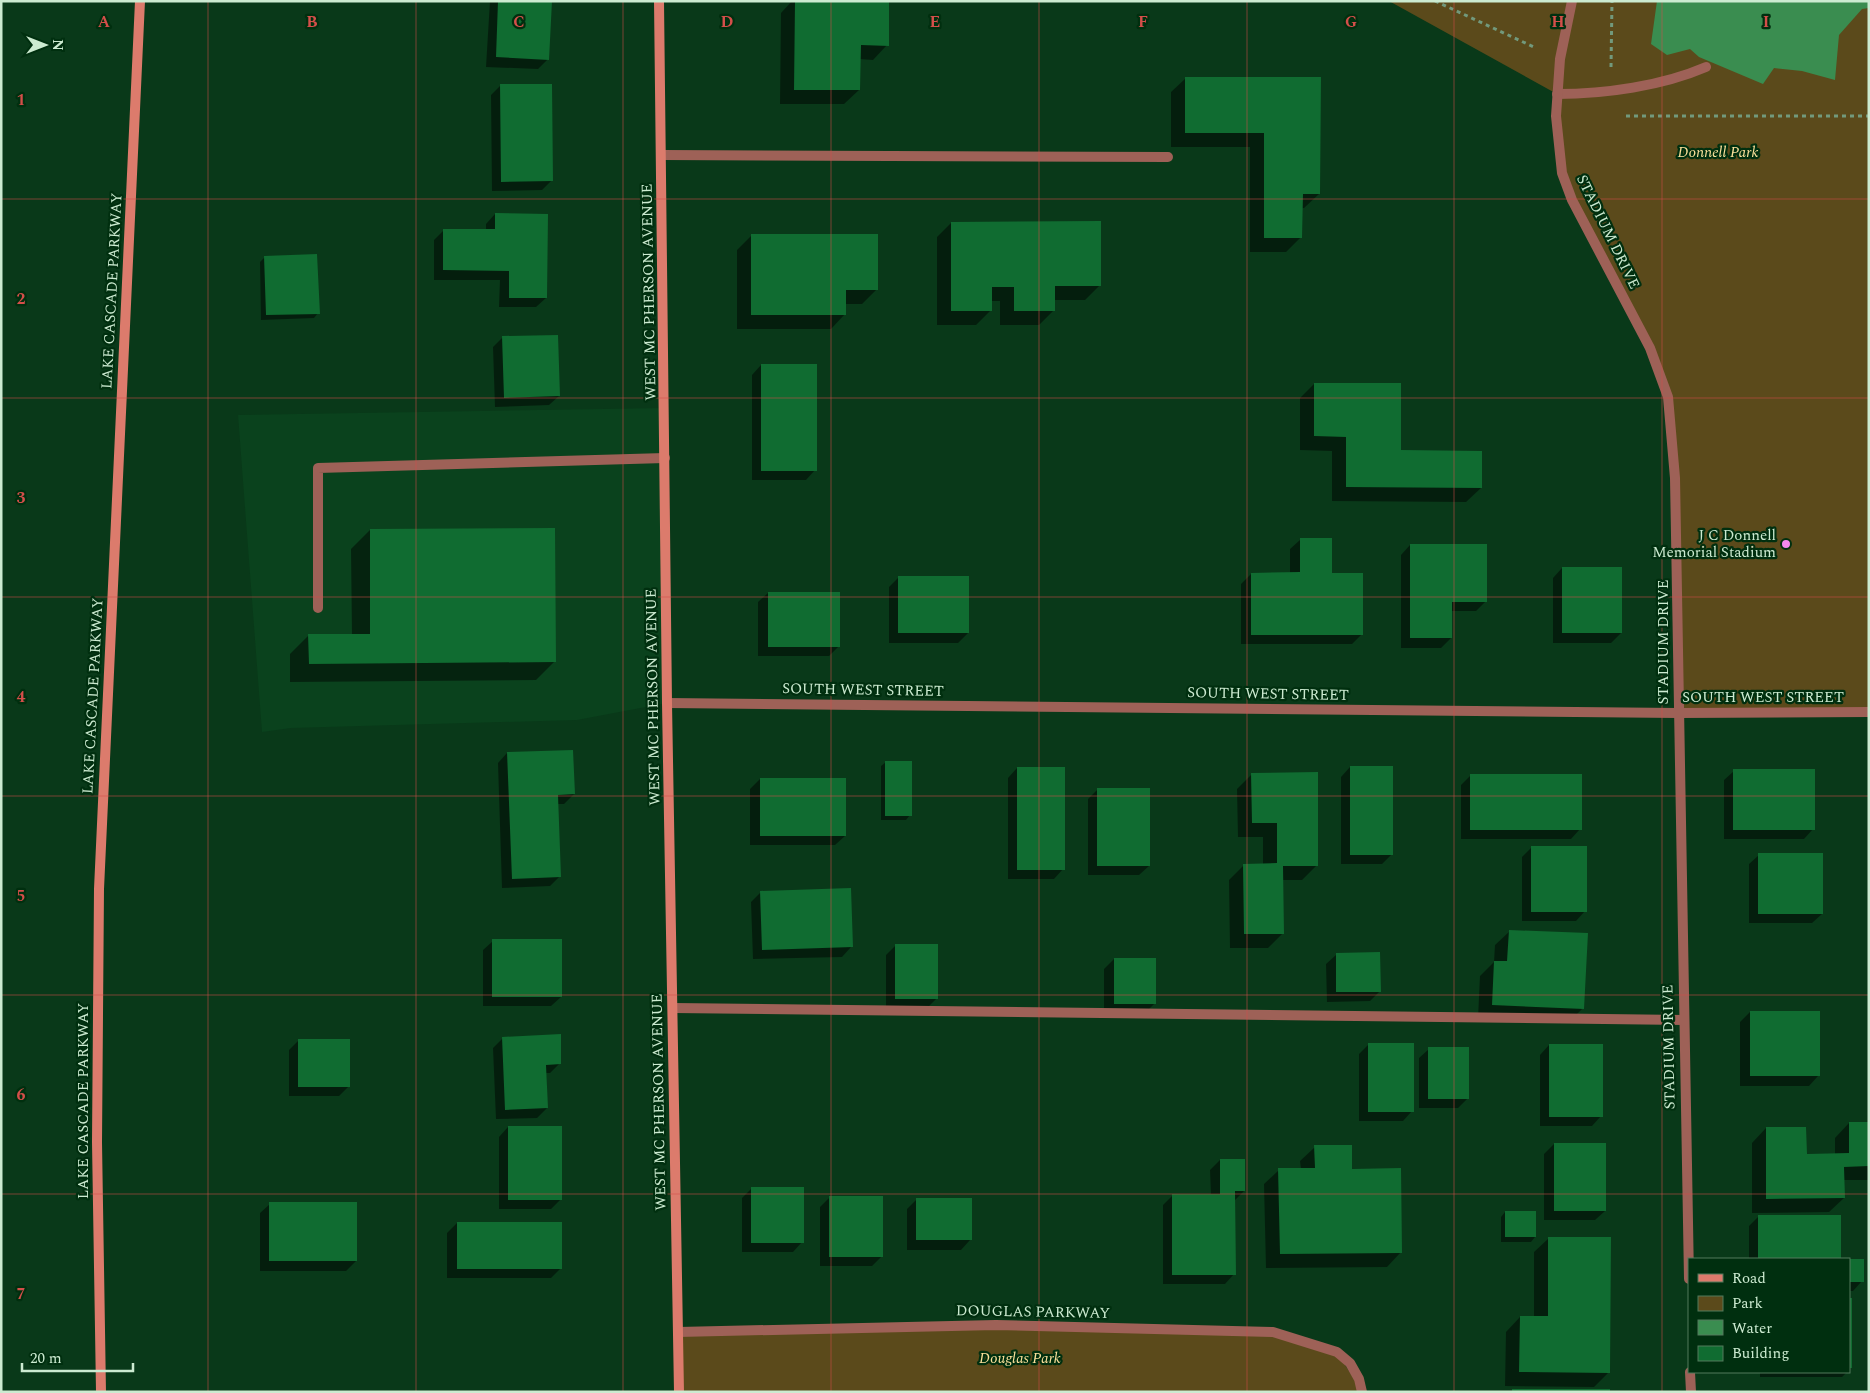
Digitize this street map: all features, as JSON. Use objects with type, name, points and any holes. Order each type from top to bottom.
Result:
[{"type":"street","name":"LAKE CASCADE PARKWAY","points":[[101,1392],[97,1142],[100,889],[140,1]]},
{"type":"street","name":"WEST MC PHERSON AVENUE","points":[[659,1],[667,703],[679,1392]]},
{"type":"street","name":"STADIUM DRIVE","points":[[1572,1],[1560,59],[1557,94],[1557,145],[1562,173],[1572,200],[1650,348],[1668,397],[1675,478],[1689,1258]]},
{"type":"street","points":[[1557,94],[1595,94],[1686,75],[1706,67]]},
{"type":"street","points":[[662,155],[1168,157]]},
{"type":"street","points":[[318,608],[318,468],[665,458]]},
{"type":"street","name":"SOUTH WEST STREET","points":[[667,703],[1678,713],[1869,712]]},
{"type":"street","points":[[673,1008],[1684,1020]]},
{"type":"street","name":"DOUGLAS PARKWAY","points":[[678,1332],[996,1325],[1273,1332],[1319,1344],[1337,1352],[1350,1363],[1359,1379],[1362,1392]]},
{"type":"street","points":[[1690,1373],[1690,1392]]},
{"type":"path","points":[[1435,1],[1560,59]]},
{"type":"path","points":[[1610,41],[1612,1]]},
{"type":"path","points":[[1619,116],[1869,116]]},
{"type":"shaded area","points":[[665,408],[667,703],[577,720],[291,728],[262,732],[238,415]]},
{"type":"green space","name":"Donnell Park","points":[[1389,1],[1869,1],[1869,715],[1678,713],[1668,397],[1562,173],[1557,94]]},
{"type":"green space","name":"Douglas Park","points":[[996,1325],[1273,1332],[1337,1352],[1362,1392],[679,1392],[678,1332]]},
{"type":"water","points":[[1657,1],[1869,1],[1869,8],[1862,9],[1839,35],[1835,80],[1802,71],[1774,68],[1763,84],[1699,57],[1690,49],[1667,55],[1651,44]]},
{"type":"building","points":[[498,1],[552,1],[549,60],[496,57]]},
{"type":"building","points":[[795,1],[889,1],[889,46],[861,45],[860,90],[794,90]]},
{"type":"building","points":[[1185,77],[1321,77],[1320,194],[1303,194],[1302,238],[1264,238],[1264,133],[1185,133]]},
{"type":"building","points":[[500,84],[552,84],[553,181],[501,182]]},
{"type":"building","points":[[495,213],[548,214],[547,298],[509,298],[509,271],[443,270],[443,229],[495,229]]},
{"type":"building","points":[[1101,221],[1101,286],[1055,286],[1055,311],[1014,311],[1014,287],[992,287],[992,311],[951,311],[951,222]]},
{"type":"building","points":[[751,234],[878,234],[878,290],[846,290],[846,315],[751,315]]},
{"type":"building","points":[[317,254],[320,314],[266,315],[264,256]]},
{"type":"building","points":[[558,335],[560,396],[504,398],[502,336]]},
{"type":"building","points":[[761,364],[817,364],[817,471],[761,471]]},
{"type":"building","points":[[1314,383],[1401,383],[1401,450],[1482,451],[1482,488],[1346,487],[1346,437],[1314,436]]},
{"type":"building","points":[[555,528],[556,662],[309,664],[308,634],[370,634],[370,529]]},
{"type":"building","points":[[1300,538],[1332,538],[1332,573],[1363,573],[1363,635],[1251,635],[1251,573],[1300,572]]},
{"type":"building","points":[[1410,544],[1487,544],[1487,602],[1452,602],[1452,638],[1410,638]]},
{"type":"building","points":[[1562,567],[1622,567],[1622,633],[1562,633]]},
{"type":"building","points":[[898,576],[969,576],[969,633],[898,633]]},
{"type":"building","points":[[768,592],[840,592],[840,647],[768,647]]},
{"type":"building","points":[[573,750],[575,794],[558,795],[561,877],[512,879],[507,752]]},
{"type":"building","points":[[885,761],[912,761],[912,816],[885,816]]},
{"type":"building","points":[[1350,766],[1393,766],[1393,855],[1350,855]]},
{"type":"building","points":[[1017,767],[1065,767],[1065,870],[1017,870]]},
{"type":"building","points":[[1733,769],[1815,769],[1815,830],[1733,830]]},
{"type":"building","points":[[1318,772],[1318,866],[1283,866],[1284,934],[1244,934],[1243,864],[1277,863],[1277,823],[1252,823],[1251,773]]},
{"type":"building","points":[[1470,774],[1582,774],[1582,830],[1470,830]]},
{"type":"building","points":[[760,778],[846,778],[846,836],[760,836]]},
{"type":"building","points":[[1097,788],[1150,788],[1150,866],[1097,866]]},
{"type":"building","points":[[1531,846],[1587,846],[1587,912],[1531,912]]},
{"type":"building","points":[[1758,853],[1823,853],[1823,914],[1758,914]]},
{"type":"building","points":[[851,888],[853,947],[762,950],[760,891]]},
{"type":"building","points":[[1509,930],[1588,933],[1584,1009],[1492,1005],[1494,961],[1507,961]]},
{"type":"building","points":[[492,939],[562,939],[562,997],[492,997]]},
{"type":"building","points":[[895,944],[938,944],[938,999],[895,999]]},
{"type":"building","points":[[1380,952],[1381,992],[1336,992],[1336,953]]},
{"type":"building","points":[[1114,958],[1156,958],[1156,1004],[1114,1004]]},
{"type":"building","points":[[1750,1011],[1820,1011],[1820,1076],[1750,1076]]},
{"type":"building","points":[[561,1034],[561,1064],[546,1065],[548,1108],[505,1110],[502,1037]]},
{"type":"building","points":[[298,1039],[350,1039],[350,1087],[298,1087]]},
{"type":"building","points":[[1368,1043],[1414,1043],[1414,1112],[1368,1112]]},
{"type":"building","points":[[1549,1044],[1603,1044],[1603,1117],[1549,1117]]},
{"type":"building","points":[[1428,1047],[1469,1047],[1469,1099],[1428,1099]]},
{"type":"building","points":[[1849,1122],[1869,1122],[1869,1166],[1844,1167],[1845,1198],[1766,1199],[1766,1127],[1806,1127],[1807,1154],[1849,1153]]},
{"type":"building","points":[[508,1126],[562,1126],[562,1200],[508,1200]]},
{"type":"building","points":[[1554,1143],[1606,1143],[1606,1211],[1554,1211]]},
{"type":"building","points":[[1314,1145],[1352,1145],[1352,1169],[1401,1168],[1402,1253],[1280,1254],[1278,1168],[1315,1168]]},
{"type":"building","points":[[1220,1159],[1245,1159],[1245,1191],[1235,1191],[1236,1275],[1172,1275],[1172,1194],[1220,1194]]},
{"type":"building","points":[[751,1187],[804,1187],[804,1243],[751,1243]]},
{"type":"building","points":[[829,1196],[883,1196],[883,1257],[829,1257]]},
{"type":"building","points":[[916,1198],[972,1198],[972,1240],[916,1240]]},
{"type":"building","points":[[269,1202],[357,1202],[357,1261],[269,1261]]},
{"type":"building","points":[[1505,1211],[1536,1211],[1536,1237],[1505,1237]]},
{"type":"building","points":[[1758,1215],[1841,1215],[1841,1258],[1758,1258]]},
{"type":"building","points":[[457,1222],[562,1222],[562,1269],[457,1269]]},
{"type":"building","points":[[1548,1237],[1611,1237],[1610,1373],[1519,1372],[1520,1316],[1548,1316]]},
{"type":"building","points":[[1850,1259],[1864,1259],[1864,1282],[1850,1282]]},
{"type":"building","points":[[1850,1298],[1852,1298],[1852,1368],[1850,1368]]},
{"type":"building","points":[[1512,1389],[1610,1389],[1610,1392],[1512,1392]]},
{"type":"place","name":"J C Donnell Memorial Stadium","points":[[1786,544]]}]
